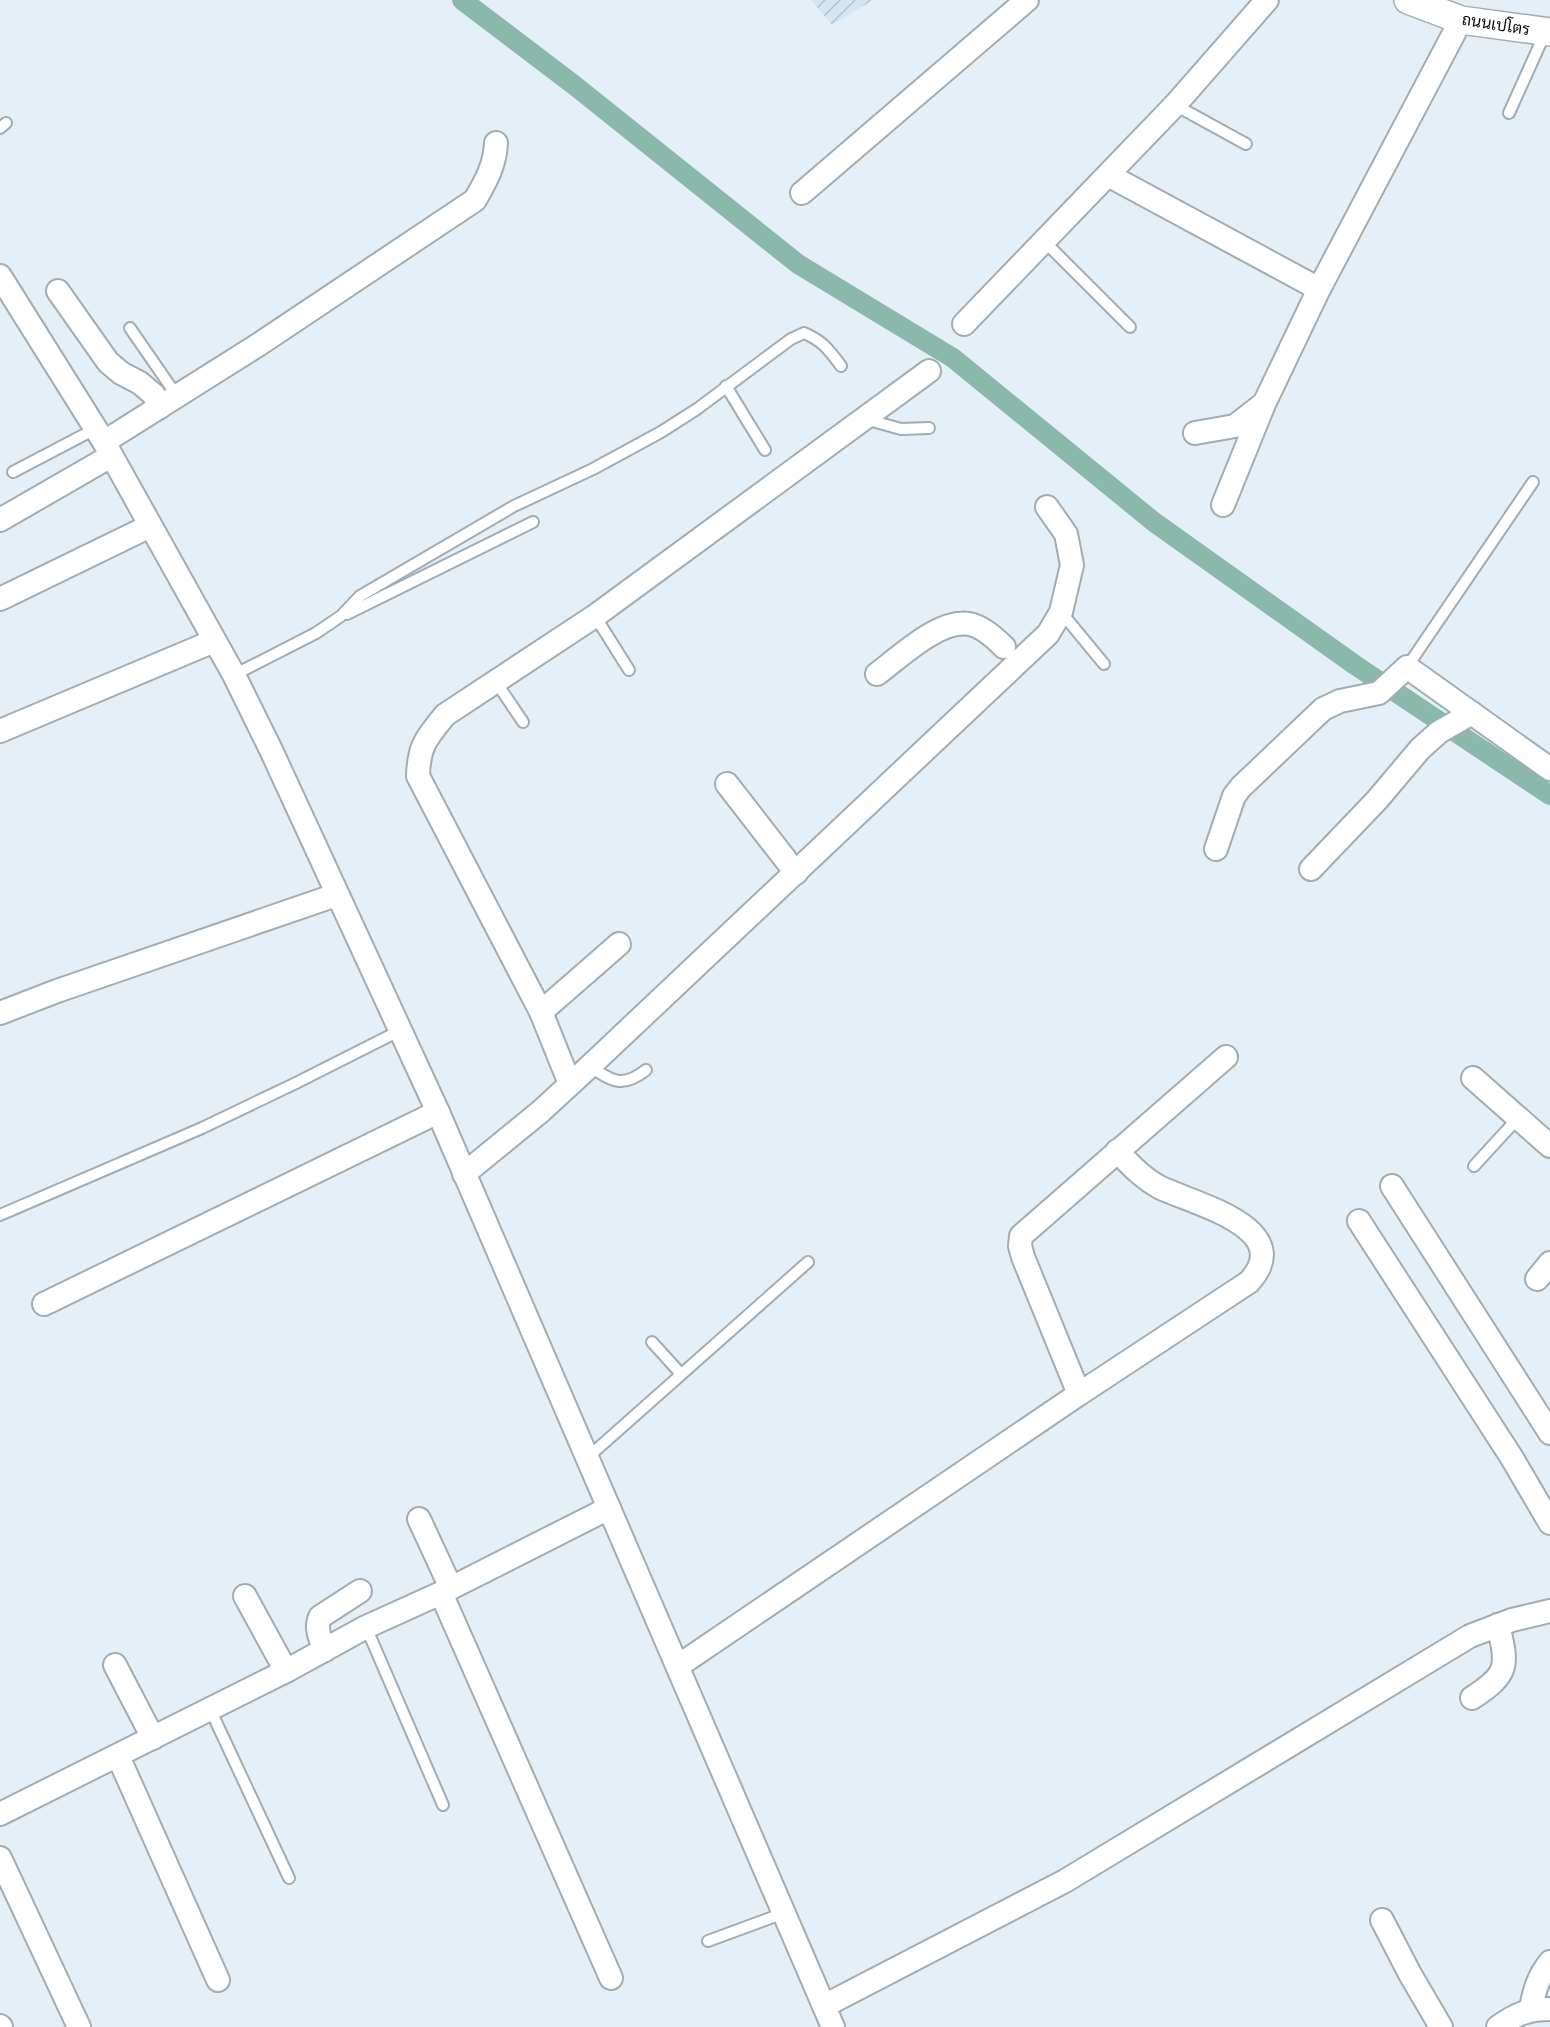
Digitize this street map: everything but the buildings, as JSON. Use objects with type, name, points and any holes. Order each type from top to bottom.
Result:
[{"type":"street","points":[[802,194],[1027,0]]},
{"type":"street","points":[[964,324],[1175,105],[1268,0]]},
{"type":"street","name":"ถนนเปโตร","points":[[1408,0],[1461,20],[1548,32]]},
{"type":"street","points":[[1223,505],[1264,404],[1319,289],[1461,20]]},
{"type":"street","points":[[0,520],[104,442],[258,345],[475,200],[488,178],[496,157],[496,143]]},
{"type":"street","points":[[1108,175],[1319,289]]},
{"type":"street","points":[[0,276],[23,309],[104,442],[234,675],[271,750],[438,1112],[829,2017],[1065,1881],[1470,1636],[1512,1620],[1550,1611]]},
{"type":"street","points":[[58,291],[108,362],[121,373],[140,382],[154,395],[169,401]]},
{"type":"street","points":[[570,1084],[541,1012],[418,777],[419,755],[428,736],[444,716],[595,616],[929,371]]},
{"type":"street","points":[[1195,433],[1235,426],[1264,404]]},
{"type":"street","points":[[464,1174],[540,1112],[796,873],[1011,656],[1048,634],[1061,612],[1071,565],[1066,534],[1047,507]]},
{"type":"street","points":[[0,599],[150,526]]},
{"type":"street","points":[[877,674],[927,637],[953,624],[971,624],[994,637],[1011,656]]},
{"type":"street","points":[[0,731],[214,641]]},
{"type":"street","points":[[1216,849],[1230,805],[1241,787],[1323,710],[1340,701],[1379,693],[1402,671],[1550,769]]},
{"type":"street","points":[[1311,869],[1377,800],[1420,749],[1439,732],[1468,716]]},
{"type":"street","points":[[727,784],[796,873]]},
{"type":"street","points":[[0,1013],[57,991],[336,895]]},
{"type":"street","points":[[541,1012],[619,944]]},
{"type":"street","points":[[1079,1394],[1023,1257],[1020,1246],[1021,1236],[1226,1057]]},
{"type":"street","points":[[1473,1078],[1550,1146]]},
{"type":"street","points":[[44,1304],[438,1112]]},
{"type":"street","points":[[678,1666],[1079,1394],[1249,1282],[1259,1271],[1263,1258],[1261,1244],[1253,1232],[1236,1221],[1157,1186],[1141,1175],[1117,1152]]},
{"type":"street","points":[[1392,1186],[1550,1433]]},
{"type":"street","points":[[1359,1221],[1512,1458],[1550,1523]]},
{"type":"street","points":[[0,1814],[286,1671],[366,1627],[446,1590],[609,1508]]},
{"type":"street","points":[[419,1519],[446,1590],[611,1978]]},
{"type":"street","points":[[325,1650],[318,1631],[317,1623],[320,1617],[360,1592]]},
{"type":"street","points":[[244,1596],[286,1671]]},
{"type":"street","points":[[1472,1698],[1491,1686],[1504,1665],[1505,1654],[1498,1625]]},
{"type":"street","points":[[115,1665],[153,1738]]},
{"type":"street","points":[[118,1756],[218,1980]]},
{"type":"street","points":[[0,1858],[79,2027]]},
{"type":"street","points":[[1382,1920],[1440,2027]]},
{"type":"street","points":[[1498,2027],[1509,2019],[1540,2009],[1534,1989],[1550,1962]]},
{"type":"lane","points":[[1509,113],[1548,32]]},
{"type":"lane","points":[[1175,105],[1246,144]]},
{"type":"lane","points":[[1044,241],[1130,327]]},
{"type":"lane","points":[[130,328],[169,401]]},
{"type":"lane","points":[[341,616],[360,596],[371,589],[514,506],[593,469],[697,410],[791,339],[804,333],[818,339],[841,366]]},
{"type":"lane","points":[[726,386],[765,450]]},
{"type":"lane","points":[[864,419],[901,429],[929,428]]},
{"type":"lane","points":[[13,472],[104,442]]},
{"type":"lane","points":[[1402,671],[1533,482]]},
{"type":"lane","points":[[234,675],[316,633],[341,616],[533,522]]},
{"type":"lane","points":[[1061,612],[1104,664]]},
{"type":"lane","points":[[595,616],[629,670]]},
{"type":"lane","points":[[496,682],[523,722]]},
{"type":"lane","points":[[0,1215],[202,1128],[401,1030]]},
{"type":"lane","points":[[590,1066],[606,1077],[619,1081],[634,1080],[646,1070]]},
{"type":"lane","points":[[1474,1166],[1518,1118]]},
{"type":"lane","points":[[587,1458],[808,1262]]},
{"type":"lane","points":[[652,1341],[681,1374]]},
{"type":"lane","points":[[366,1627],[443,1805]]},
{"type":"lane","points":[[210,1709],[290,1878]]},
{"type":"lane","points":[[708,1941],[784,1913]]},
{"type":"shaded area","points":[[811,0],[873,0],[832,25]]},
{"type":"waterway","points":[[462,0],[574,85],[798,264],[953,358],[1154,522],[1355,665],[1550,795]]}]
